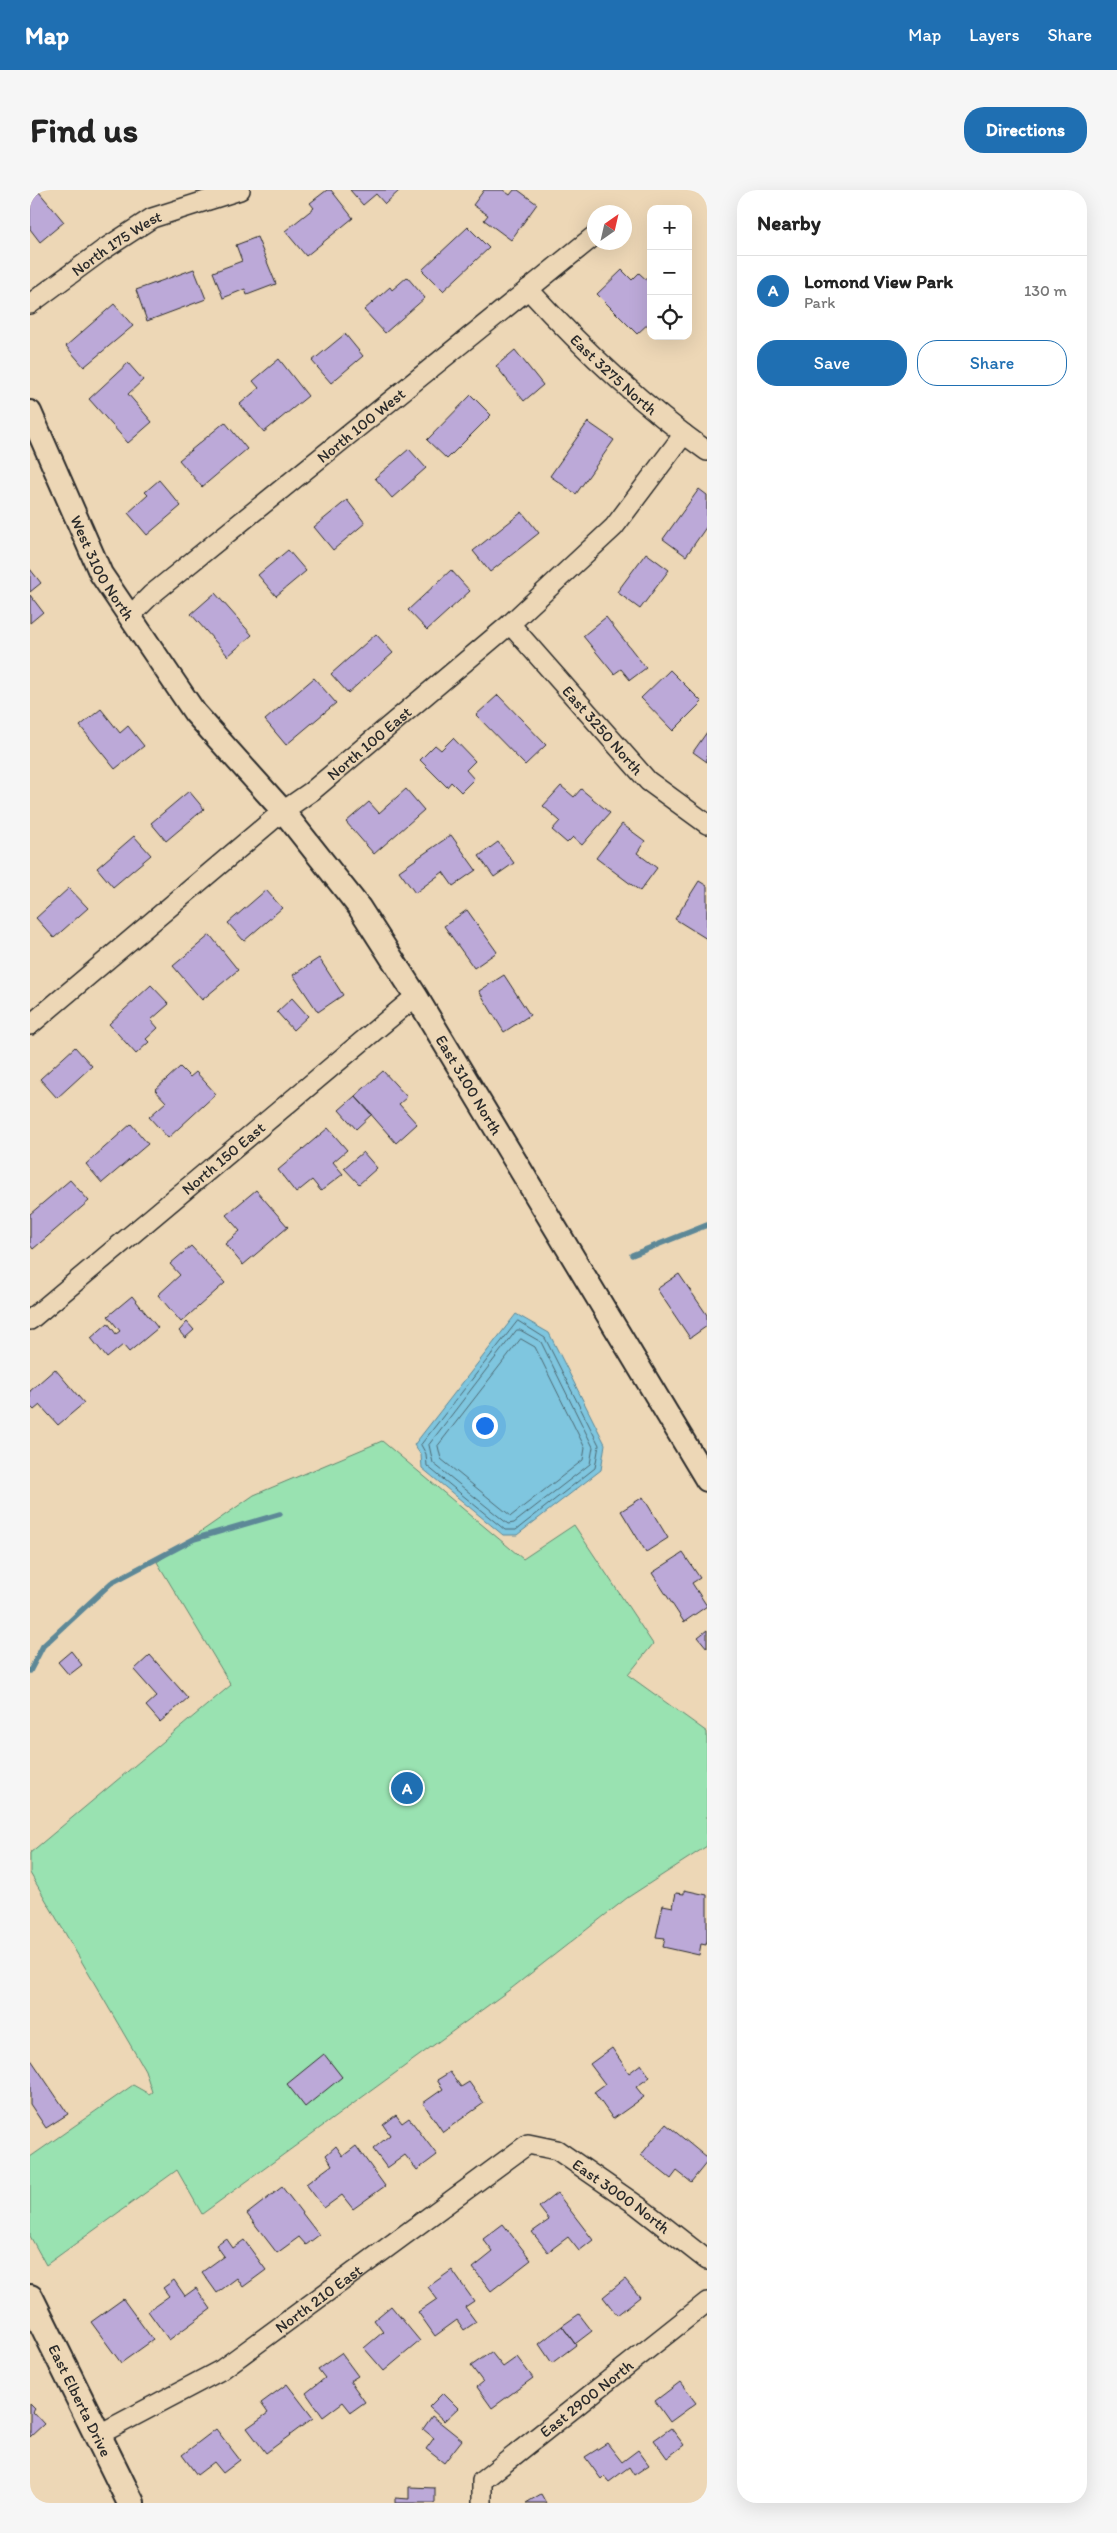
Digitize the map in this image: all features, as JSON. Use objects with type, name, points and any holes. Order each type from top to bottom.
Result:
[{"type":"main road","name":"East Elberta Drive","points":[[30,2298],[132,2503]]},
{"type":"street","name":"North 175 West","points":[[30,304],[103,250],[152,218],[240,190]]},
{"type":"street","name":"North 100 West","points":[[130,617],[160,588],[587,242]]},
{"type":"street","name":"East 3275 North","points":[[528,289],[569,335],[684,434],[707,451]]},
{"type":"street","name":"West 3100 North","points":[[30,412],[101,574],[196,713]]},
{"type":"street","name":"North 100 East","points":[[30,1025],[283,811],[312,791],[510,624],[614,527],[684,434]]},
{"type":"street","name":"East 3250 North","points":[[510,624],[648,781],[707,824]]},
{"type":"street","name":"East 3100 North","points":[[196,713],[283,811],[359,907],[416,996],[704,1470]]},
{"type":"street","name":"North 150 East","points":[[30,1320],[416,996]]},
{"type":"street","name":"East 3000 North","points":[[528,2144],[557,2150],[638,2206],[707,2260]]},
{"type":"street","name":"North 210 East","points":[[98,2435],[221,2370],[528,2144]]},
{"type":"street","name":"East 2900 North","points":[[482,2503],[482,2481],[707,2302]]},
{"type":"green space","points":[[382,1441],[523,1559],[574,1525],[653,1644],[628,1675],[707,1732],[707,1846],[627,1898],[512,1988],[202,2214],[177,2170],[46,2265],[30,2236],[30,2157],[133,2085],[149,2094],[152,2092],[145,2070],[30,1873],[30,1853],[231,1685],[157,1562],[254,1495]]},
{"type":"water","points":[[516,1314],[549,1333],[605,1444],[601,1470],[517,1535],[503,1535],[422,1468],[421,1455],[414,1445]]},
{"type":"building","points":[[327,190],[331,190],[353,218],[306,256],[285,231],[314,208],[310,203]]},
{"type":"building","points":[[350,190],[400,190],[385,204],[376,194],[363,205]]},
{"type":"building","points":[[484,190],[503,190],[510,195],[514,190],[518,190],[537,204],[511,240],[484,220],[488,215],[473,205]]},
{"type":"building","points":[[39,192],[64,222],[40,242],[30,229],[30,199]]},
{"type":"building","points":[[468,227],[489,248],[443,291],[422,270]]},
{"type":"building","points":[[257,237],[276,284],[247,295],[245,289],[223,298],[213,272],[242,261],[236,245]]},
{"type":"building","points":[[194,269],[206,299],[147,321],[136,290]]},
{"type":"building","points":[[622,270],[632,280],[639,273],[647,280],[647,325],[637,334],[597,294]]},
{"type":"building","points":[[407,277],[425,298],[385,333],[364,310],[390,287],[392,290]]},
{"type":"building","points":[[114,304],[133,326],[84,367],[66,346]]},
{"type":"building","points":[[345,334],[363,356],[331,383],[312,361]]},
{"type":"building","points":[[515,350],[543,385],[524,401],[496,366]]},
{"type":"building","points":[[279,359],[308,396],[264,432],[240,404],[259,388],[253,381]]},
{"type":"building","points":[[128,363],[143,380],[128,394],[152,422],[128,443],[89,399]]},
{"type":"building","points":[[471,395],[491,415],[447,459],[427,440]]},
{"type":"building","points":[[225,422],[247,449],[202,487],[179,460]]},
{"type":"building","points":[[588,422],[614,440],[576,494],[550,476]]},
{"type":"building","points":[[409,449],[426,468],[392,498],[375,478]]},
{"type":"building","points":[[159,480],[181,506],[147,535],[128,513],[148,495],[145,492]]},
{"type":"building","points":[[699,489],[707,495],[707,526],[686,556],[663,539]]},
{"type":"building","points":[[347,500],[365,523],[333,550],[314,527]]},
{"type":"building","points":[[522,512],[539,533],[490,572],[473,551]]},
{"type":"building","points":[[288,550],[306,571],[276,596],[258,575]]},
{"type":"building","points":[[646,553],[669,570],[640,609],[617,592]]},
{"type":"building","points":[[30,569],[41,583],[30,592]]},
{"type":"building","points":[[451,570],[470,591],[427,630],[408,610]]},
{"type":"building","points":[[215,593],[252,635],[228,656],[191,614]]},
{"type":"building","points":[[30,595],[43,612],[30,623]]},
{"type":"building","points":[[606,617],[646,668],[630,680],[621,669],[614,674],[583,636]]},
{"type":"building","points":[[376,634],[393,653],[348,693],[331,674]]},
{"type":"building","points":[[670,670],[702,702],[673,731],[641,698]]},
{"type":"building","points":[[314,678],[336,703],[286,745],[265,720]]},
{"type":"building","points":[[498,695],[546,745],[525,765],[476,715]]},
{"type":"building","points":[[101,709],[120,733],[128,726],[144,746],[115,769],[80,726]]},
{"type":"building","points":[[707,732],[707,762],[693,752]]},
{"type":"building","points":[[453,738],[475,761],[466,770],[474,779],[461,792],[451,782],[447,787],[420,760],[435,745],[441,750]]},
{"type":"building","points":[[561,786],[574,797],[581,789],[610,813],[582,845],[573,837],[567,843],[552,830],[560,821],[543,806]]},
{"type":"building","points":[[406,789],[424,810],[374,854],[346,822],[369,802],[379,813]]},
{"type":"building","points":[[189,791],[204,809],[166,841],[151,823]]},
{"type":"building","points":[[622,824],[645,841],[637,853],[657,868],[640,891],[596,858]]},
{"type":"building","points":[[451,835],[476,870],[453,886],[443,872],[415,893],[399,871]]},
{"type":"building","points":[[134,836],[151,855],[113,887],[97,868]]},
{"type":"building","points":[[498,842],[514,863],[494,877],[479,856]]},
{"type":"building","points":[[699,881],[707,886],[707,939],[675,919]]},
{"type":"building","points":[[69,888],[88,908],[54,938],[36,918]]},
{"type":"building","points":[[266,890],[282,908],[244,941],[228,923]]},
{"type":"building","points":[[467,910],[497,952],[474,968],[444,926]]},
{"type":"building","points":[[210,935],[238,970],[202,1000],[173,966]]},
{"type":"building","points":[[319,958],[343,995],[318,1012],[293,975]]},
{"type":"building","points":[[504,975],[530,1015],[504,1032],[479,991]]},
{"type":"building","points":[[151,985],[169,1004],[151,1020],[158,1028],[146,1039],[149,1042],[136,1054],[109,1024]]},
{"type":"building","points":[[292,998],[308,1016],[293,1030],[277,1012]]},
{"type":"building","points":[[75,1047],[92,1066],[57,1098],[40,1079]]},
{"type":"building","points":[[180,1067],[190,1077],[196,1072],[216,1094],[168,1138],[149,1117],[166,1102],[155,1090]]},
{"type":"building","points":[[383,1071],[407,1097],[399,1104],[417,1124],[396,1143],[355,1096]]},
{"type":"building","points":[[355,1096],[372,1114],[356,1129],[339,1110]]},
{"type":"building","points":[[131,1124],[148,1144],[102,1183],[86,1164]]},
{"type":"building","points":[[328,1128],[347,1150],[333,1162],[343,1174],[321,1191],[312,1180],[296,1193],[278,1170]]},
{"type":"building","points":[[363,1152],[377,1168],[359,1184],[344,1168]]},
{"type":"building","points":[[70,1180],[89,1201],[33,1249],[30,1245],[30,1214]]},
{"type":"building","points":[[256,1190],[288,1227],[243,1265],[225,1244],[240,1231],[226,1215]]},
{"type":"building","points":[[191,1246],[225,1283],[181,1322],[158,1295],[180,1275],[170,1264]]},
{"type":"building","points":[[679,1274],[707,1315],[707,1326],[690,1338],[657,1289]]},
{"type":"building","points":[[132,1296],[158,1328],[129,1352],[123,1345],[107,1358],[91,1338],[108,1323],[116,1334],[120,1331],[108,1316]]},
{"type":"building","points":[[187,1322],[194,1330],[185,1338],[179,1331]]},
{"type":"building","points":[[55,1369],[84,1403],[58,1425],[40,1405],[34,1410],[30,1406],[30,1391]]},
{"type":"building","points":[[643,1497],[668,1538],[646,1552],[621,1511]]},
{"type":"building","points":[[683,1553],[700,1578],[692,1583],[707,1606],[684,1622],[652,1573]]},
{"type":"building","points":[[707,1630],[707,1648],[698,1637]]},
{"type":"building","points":[[71,1651],[82,1665],[69,1675],[58,1662]]},
{"type":"building","points":[[150,1655],[188,1698],[160,1722],[146,1706],[157,1696],[134,1670]]},
{"type":"building","points":[[684,1890],[707,1895],[707,1940],[706,1945],[701,1944],[699,1955],[663,1947],[665,1938],[656,1937],[663,1905],[673,1907],[676,1893],[684,1894]]},
{"type":"building","points":[[612,2048],[629,2073],[641,2064],[650,2077],[636,2087],[644,2097],[613,2119],[594,2092],[605,2084],[590,2064]]},
{"type":"building","points":[[324,2054],[342,2077],[305,2107],[287,2084]]},
{"type":"building","points":[[30,2058],[68,2114],[46,2128],[30,2104]]},
{"type":"building","points":[[450,2072],[461,2087],[469,2082],[484,2103],[443,2132],[423,2103],[443,2089],[437,2080]]},
{"type":"building","points":[[396,2115],[402,2123],[409,2118],[437,2155],[417,2170],[405,2155],[387,2168],[373,2149],[390,2135],[383,2125]]},
{"type":"building","points":[[666,2124],[707,2158],[707,2162],[691,2182],[677,2171],[671,2179],[641,2155]]},
{"type":"building","points":[[336,2146],[343,2156],[356,2146],[385,2186],[353,2209],[342,2195],[324,2208],[306,2184],[332,2165],[326,2155]]},
{"type":"building","points":[[282,2187],[319,2235],[306,2245],[299,2237],[277,2253],[247,2214]]},
{"type":"building","points":[[557,2193],[593,2240],[579,2251],[568,2237],[548,2252],[532,2232],[549,2220],[539,2207]]},
{"type":"building","points":[[503,2224],[531,2260],[491,2291],[473,2268],[493,2252],[483,2239]]},
{"type":"building","points":[[226,2238],[233,2248],[244,2240],[266,2270],[243,2287],[237,2278],[217,2293],[202,2272],[224,2256],[216,2245]]},
{"type":"building","points":[[452,2270],[474,2301],[465,2307],[476,2322],[464,2330],[457,2320],[435,2336],[418,2312],[437,2299],[428,2287]]},
{"type":"building","points":[[625,2279],[640,2297],[617,2315],[603,2297]]},
{"type":"building","points":[[174,2280],[185,2296],[196,2288],[211,2309],[169,2340],[148,2311],[169,2296],[163,2288]]},
{"type":"building","points":[[123,2299],[153,2340],[121,2363],[91,2322]]},
{"type":"building","points":[[391,2306],[420,2341],[384,2371],[364,2348],[383,2332],[374,2320]]},
{"type":"building","points":[[579,2314],[592,2331],[575,2344],[562,2326]]},
{"type":"building","points":[[562,2326],[576,2345],[552,2363],[539,2344]]},
{"type":"building","points":[[491,2352],[503,2367],[517,2357],[533,2378],[492,2408],[477,2387],[483,2382],[471,2366]]},
{"type":"building","points":[[341,2353],[358,2376],[350,2381],[365,2402],[351,2412],[343,2402],[323,2417],[306,2393],[325,2378],[318,2369]]},
{"type":"building","points":[[680,2382],[696,2403],[670,2422],[655,2401]]},
{"type":"building","points":[[287,2384],[313,2418],[266,2453],[247,2428],[268,2413],[261,2403]]},
{"type":"building","points":[[443,2393],[458,2408],[444,2421],[429,2407]]},
{"type":"building","points":[[30,2404],[35,2409],[33,2412],[44,2424],[30,2437]]},
{"type":"building","points":[[432,2416],[462,2440],[444,2463],[426,2449],[434,2438],[423,2429]]},
{"type":"building","points":[[671,2428],[684,2445],[667,2458],[654,2440]]},
{"type":"building","points":[[216,2429],[240,2460],[223,2473],[214,2462],[197,2475],[182,2455]]},
{"type":"building","points":[[607,2443],[622,2462],[638,2450],[649,2465],[634,2475],[629,2467],[609,2482],[604,2476],[601,2479],[585,2457]]},
{"type":"building","points":[[409,2487],[435,2488],[435,2503],[395,2503],[395,2498],[409,2499]]},
{"type":"building","points":[[541,2494],[546,2503],[526,2503]]},
{"type":"waterway","points":[[632,1255],[707,1225]]},
{"type":"waterway","points":[[30,1671],[43,1646],[111,1583],[194,1539],[280,1514]]},
{"type":"place","name":"Lomond View Park","points":[[407,1788]]}]
